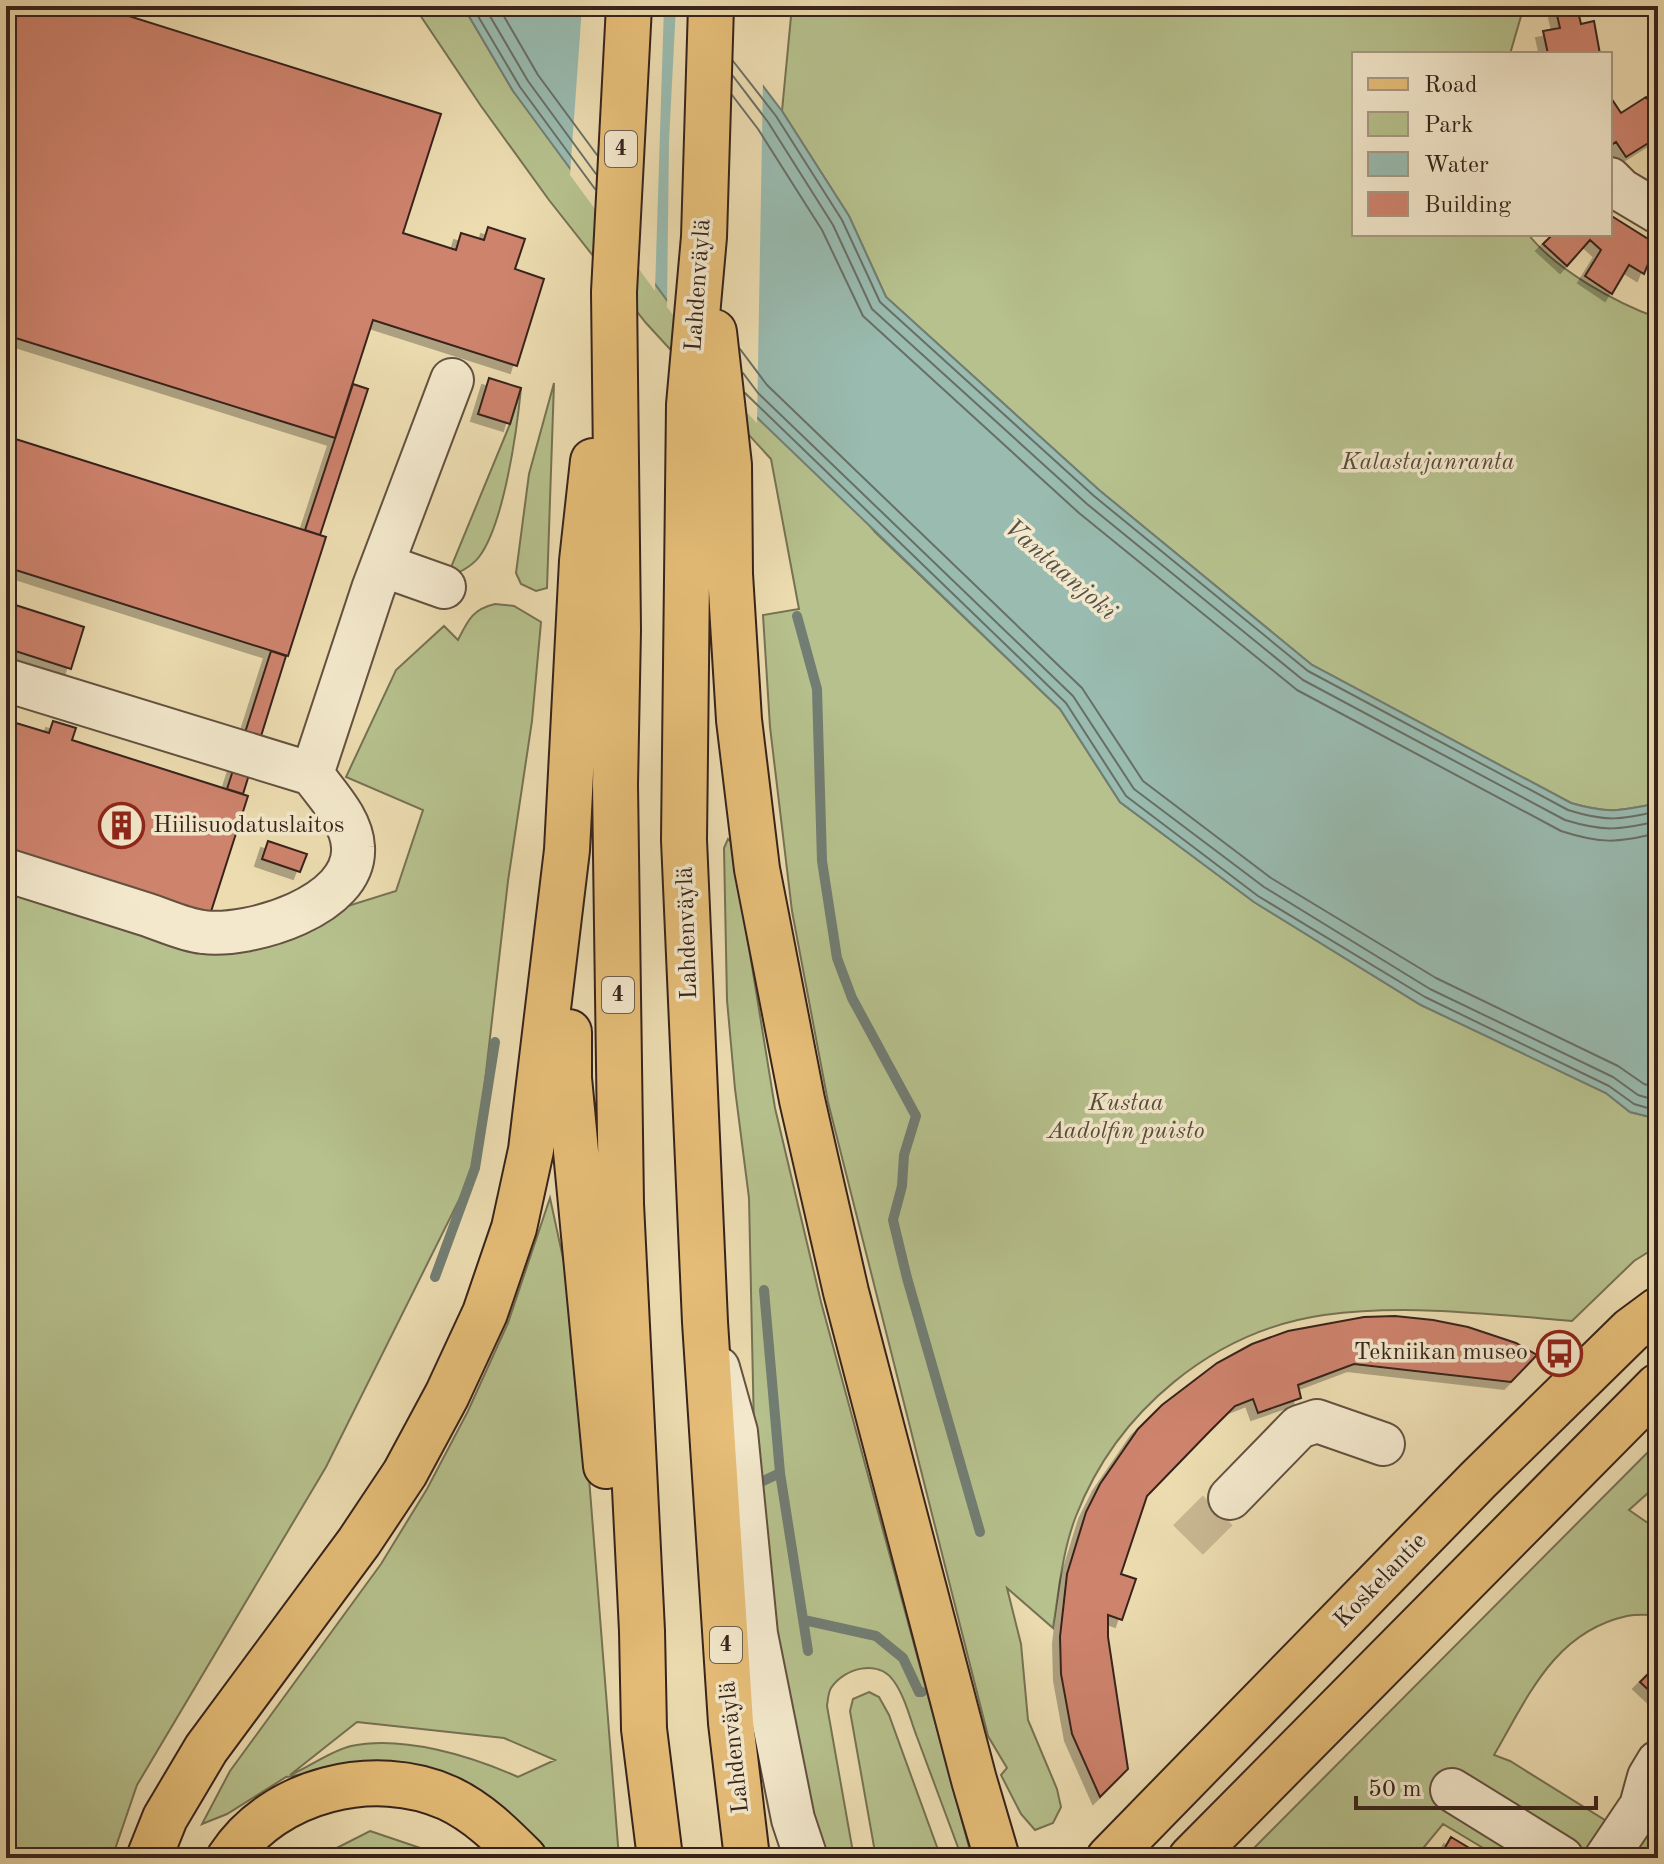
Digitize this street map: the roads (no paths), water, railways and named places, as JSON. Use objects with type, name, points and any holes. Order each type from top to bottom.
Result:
[{"type":"main road","name":"4","points":[[629,6],[614,292],[618,630],[615,785],[621,1204],[644,1729],[660,1858]]},
{"type":"main road","name":"Lahdenväylä","points":[[711,6],[704,237],[689,405],[684,840],[705,1322],[731,1723],[747,1858]]},
{"type":"main road","points":[[704,237],[729,465],[730,574],[739,720],[757,869],[802,1100],[846,1292],[997,1858]]},
{"type":"main road","points":[[614,292],[582,561],[567,850],[569,1078],[606,1469],[642,1631]]},
{"type":"main road","points":[[149,1858],[165,1818],[206,1749],[359,1542],[405,1473],[447,1395],[485,1313],[514,1228],[531,1150],[567,850]]},
{"type":"main road","name":"Koskelantie","points":[[1109,1858],[1478,1480],[1631,1330],[1658,1310]]},
{"type":"main road","points":[[1191,1858],[1658,1386]]},
{"type":"main road","points":[[229,1858],[258,1827],[281,1810],[344,1785],[374,1782],[412,1786],[446,1797],[475,1813],[524,1858]]},
{"type":"street","points":[[1612,181],[1621,190],[1658,212]]},
{"type":"street","points":[[312,774],[382,565],[452,380]]},
{"type":"street","points":[[382,565],[444,587]]},
{"type":"street","points":[[6,680],[312,774],[349,828],[354,849],[348,872],[329,895],[303,911],[264,927],[241,932],[202,932],[6,870]]},
{"type":"street","points":[[705,1322],[736,1432],[756,1634],[793,1819],[806,1858]]},
{"type":"street","points":[[1230,1498],[1299,1427],[1308,1423],[1317,1421],[1383,1444]]},
{"type":"street","points":[[1616,1845],[1641,1806],[1649,1777],[1658,1762]]},
{"type":"street","points":[[1452,1790],[1562,1858]]},
{"type":"water","name":"Vantaanjoki","points":[[463,6],[702,6],[782,111],[849,216],[886,297],[1099,490],[1312,665],[1571,803],[1614,810],[1658,803],[1658,1119],[1630,1112],[1606,1093],[1421,1005],[1254,902],[1120,802],[1060,709],[744,405],[513,91]]},
{"type":"waterway","points":[[797,616],[817,689],[822,861],[837,958],[852,998],[916,1116],[904,1155],[902,1186],[893,1220],[980,1532]]},
{"type":"waterway","points":[[435,1277],[475,1168],[495,1042]]},
{"type":"waterway","points":[[764,1290],[780,1473]]},
{"type":"waterway","points":[[759,1483],[780,1473],[808,1651]]},
{"type":"waterway","points":[[804,1620],[876,1636],[903,1658],[919,1692],[922,1692]]},
{"type":"tunnel","points":[[1188,1540],[1230,1498]]},
{"type":"place","name":"Hiilisuodatuslaitos","points":[[122,826]]},
{"type":"place","name":"Tekniikan museo","points":[[1559,1353]]},
{"type":"park label","name":"Kalastajanranta","points":[[1428,463]]},
{"type":"park label","name":"Kustaa Aadolfin puisto","points":[[1126,1118]]}]
